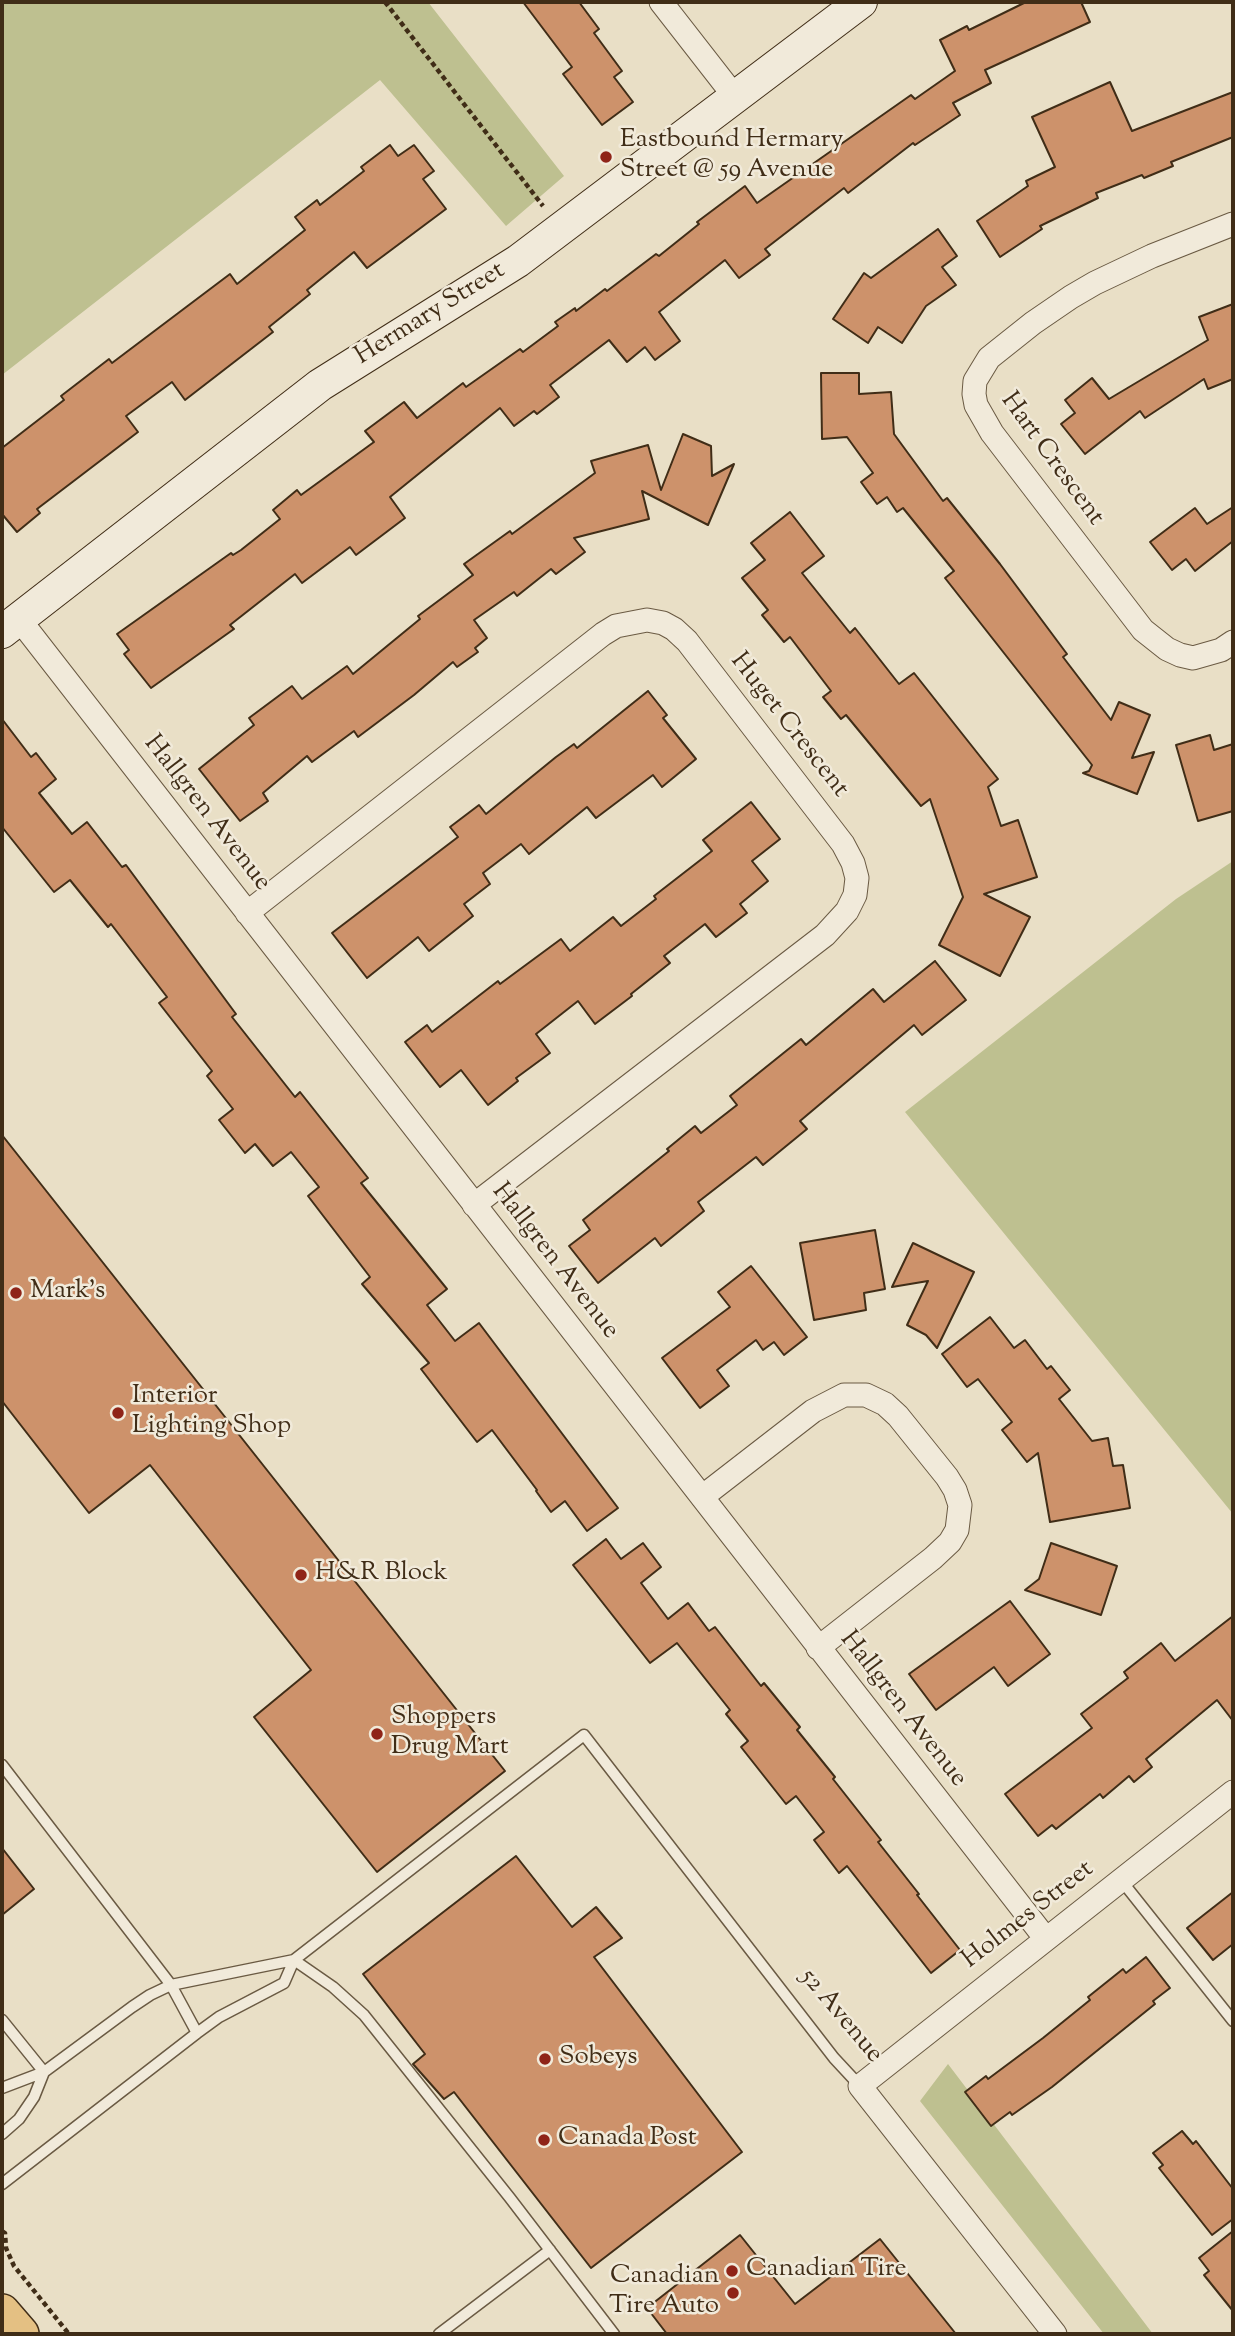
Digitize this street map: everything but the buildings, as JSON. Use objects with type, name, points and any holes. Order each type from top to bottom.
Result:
[{"type":"main road","points":[[2,2312],[21,2334]]},
{"type":"street","points":[[661,2],[734,97]]},
{"type":"street","name":"Hermary Street","points":[[10,625],[320,385],[481,286],[561,230],[861,2]]},
{"type":"street","name":"Hart Crescent","points":[[1233,225],[1142,260],[1071,297],[989,358],[975,381],[974,394],[976,405],[992,433],[1143,630],[1167,649],[1193,658],[1221,650],[1233,642]]},
{"type":"street","name":"Huget Crescent","points":[[247,913],[603,634],[617,626],[647,620],[663,623],[687,641],[843,844],[857,878],[855,895],[847,911],[825,935],[474,1205]]},
{"type":"street","name":"Hallgren Avenue","points":[[10,625],[247,913],[1046,1939]]},
{"type":"street","points":[[702,1497],[813,1411],[844,1395],[866,1395],[885,1404],[898,1416],[947,1478],[960,1505],[957,1530],[950,1542],[818,1647]]},
{"type":"street","name":"Holmes Street","points":[[860,2085],[1233,1792]]},
{"type":"street","name":"52 Avenue","points":[[860,2085],[1055,2334]]},
{"type":"lane","name":"52 Avenue","points":[[294,1960],[584,1735],[834,2058],[860,2085]]},
{"type":"lane","points":[[2,1765],[171,1985],[197,2033]]},
{"type":"lane","points":[[1121,1880],[1233,2021]]},
{"type":"lane","points":[[2,2184],[219,2017],[284,1983],[294,1960]]},
{"type":"lane","points":[[2,2088],[44,2072],[150,1994],[171,1985],[294,1960],[333,1987],[364,2015],[614,2334]]},
{"type":"lane","points":[[2,2020],[44,2072]]},
{"type":"lane","points":[[2,2134],[19,2119],[34,2096],[44,2072]]},
{"type":"lane","points":[[439,2334],[550,2250]]},
{"type":"path","points":[[385,2],[561,230]]},
{"type":"path","points":[[2,2231],[5,2233],[6,2248],[14,2266],[69,2334]]},
{"type":"green space","points":[[2,2],[428,2],[564,176],[506,226],[380,80],[2,375]]},
{"type":"green space","points":[[1233,861],[1233,1514],[905,1112],[1176,899]]},
{"type":"green space","points":[[948,2064],[1153,2334],[1104,2334],[920,2101]]},
{"type":"place","name":"Eastbound Hermary Street @ 59 Avenue","points":[[606,157]]},
{"type":"place","name":"Mark's","points":[[16,1293]]},
{"type":"place","name":"Interior Lighting Shop","points":[[118,1413]]},
{"type":"place","name":"H&R Block","points":[[301,1575]]},
{"type":"place","name":"Shoppers Drug Mart","points":[[377,1734]]},
{"type":"place","name":"Sobeys","points":[[545,2059]]},
{"type":"place","name":"Canada Post","points":[[544,2140]]},
{"type":"place","name":"Canadian Tire","points":[[732,2271]]},
{"type":"place","name":"Canadian Tire Auto","points":[[733,2293]]}]
